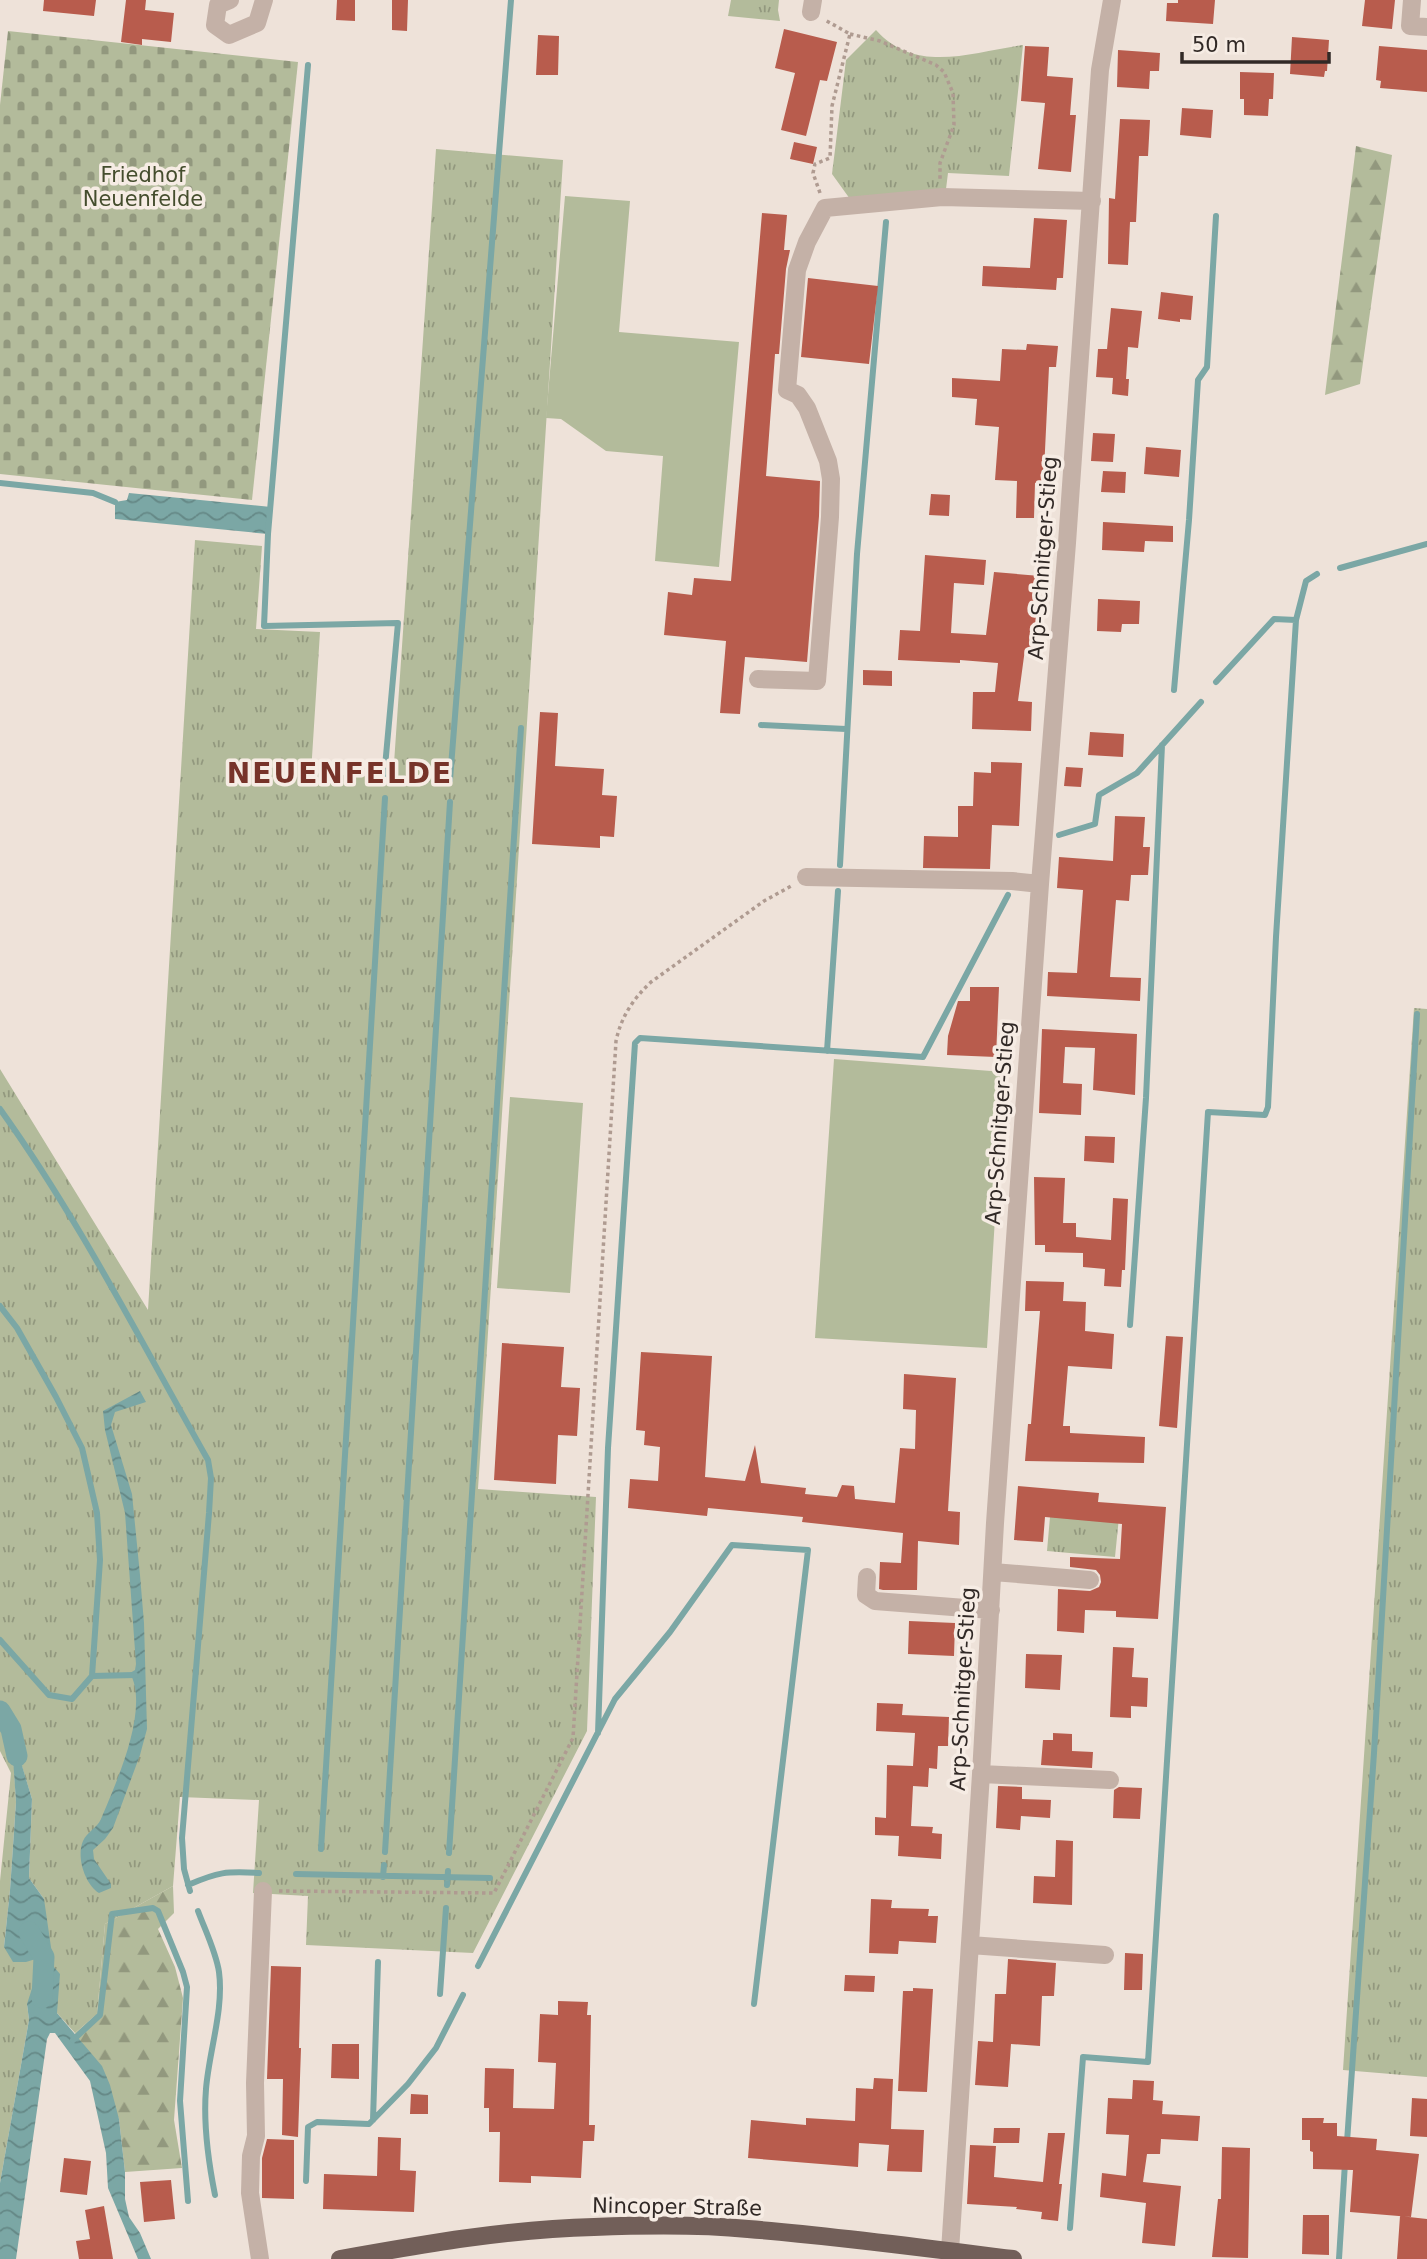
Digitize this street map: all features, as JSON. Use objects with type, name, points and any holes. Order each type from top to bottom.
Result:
[{"type":"main road","name":"Nincoper Straße","points":[[340,2259],[376,2256],[527,2231],[673,2226],[746,2228],[1013,2259]]},
{"type":"street","points":[[230,0],[218,5],[215,25],[229,35],[257,23],[261,0]]},
{"type":"street","name":"Arp-Schnitger-Stieg","points":[[950,2251],[1040,884],[1100,70],[1112,0]]},
{"type":"street","points":[[1412,0],[1410,26],[1427,27]]},
{"type":"street","points":[[758,679],[817,681],[831,517],[831,479],[828,461],[807,408],[798,395],[787,390],[797,271],[807,242],[825,208],[942,197],[1092,201]]},
{"type":"street","points":[[806,877],[1012,881],[1040,884]]},
{"type":"street","points":[[993,1572],[1090,1580]]},
{"type":"street","points":[[867,1577],[866,1595],[875,1601],[991,1610]]},
{"type":"street","points":[[981,1774],[1110,1780]]},
{"type":"street","points":[[260,2259],[250,2193],[251,2156],[256,2136],[255,2083],[263,1891]]},
{"type":"street","points":[[970,1945],[1105,1955]]},
{"type":"path","points":[[812,6],[850,34],[871,38],[936,65],[948,78],[954,101],[954,125],[940,163],[942,197]]},
{"type":"path","points":[[825,208],[813,173],[819,160],[830,158],[832,106],[850,34]]},
{"type":"path","points":[[263,1891],[494,1893],[573,1738],[616,1041],[620,1025],[639,994],[651,982],[764,901],[806,877]]},
{"type":"green space","points":[[731,0],[779,0],[780,21],[728,16]]},
{"type":"green space","points":[[876,30],[892,44],[927,56],[965,55],[1023,45],[1009,176],[948,173],[946,189],[850,199],[832,174],[846,60]]},
{"type":"green space","name":"Friedhof Neuenfelde","points":[[8,31],[298,62],[252,500],[0,474],[0,105]]},
{"type":"green space","points":[[1356,146],[1392,155],[1360,384],[1325,395]]},
{"type":"green space","points":[[436,149],[563,160],[478,1489],[596,1497],[587,1731],[473,1953],[306,1945],[308,1896],[253,1893],[259,1800],[180,1797],[173,1886],[105,1924],[97,2014],[75,2033],[57,2013],[27,2004],[29,2020],[0,2183],[0,1881],[11,1773],[0,1751],[0,1069],[148,1310],[195,540],[262,546],[256,629],[320,632],[311,773],[393,778]],"holes":[[[12,1734],[32,1799],[29,1878],[44,1899],[4,1947],[16,1802]]]},
{"type":"green space","points":[[565,196],[630,201],[619,332],[739,342],[719,567],[655,561],[663,456],[606,451],[561,419],[546,418]]},
{"type":"green space","points":[[1414,1008],[1427,1009],[1427,2077],[1343,2070]]},
{"type":"green space","points":[[834,1059],[1004,1072],[987,1348],[815,1338]]},
{"type":"green space","points":[[510,1097],[583,1103],[570,1293],[497,1288]]},
{"type":"green space","points":[[1050,1517],[1119,1517],[1115,1557],[1047,1551]]},
{"type":"green space","points":[[173,1886],[174,1913],[158,1929],[175,1967],[183,1998],[174,2120],[182,2168],[125,2172],[119,2119],[75,2033],[97,2014],[105,1924]]},
{"type":"water","points":[[129,493],[271,507],[268,534],[115,519],[115,502],[127,500]]},
{"type":"water","points":[[140,1391],[146,1402],[115,1412],[111,1425],[132,1494],[144,1623],[147,1729],[113,1828],[93,1850],[94,1859],[111,1884],[111,1888],[99,1893],[86,1877],[81,1862],[81,1847],[101,1819],[115,1786],[129,1746],[136,1706],[135,1688],[130,1673],[135,1670],[136,1664],[125,1513],[103,1411]]},
{"type":"water","points":[[11,1729],[32,1799],[29,1878],[44,1899],[52,1954],[26,1962],[13,1962],[4,1947],[16,1802]]},
{"type":"water","points":[[54,1967],[60,1974],[57,2013],[102,2066],[110,2085],[119,2119],[125,2199],[129,2217],[140,2233],[151,2259],[138,2259],[108,2188],[106,2153],[90,2081],[55,2033],[50,2033],[16,2259],[0,2259],[0,2183],[29,2020],[27,2004],[37,1973]]},
{"type":"building","points":[[44,0],[96,0],[94,16],[43,11]]},
{"type":"building","points":[[126,0],[146,0],[145,10],[174,13],[171,42],[142,39],[142,45],[121,42]]},
{"type":"building","points":[[337,0],[355,0],[355,21],[336,20]]},
{"type":"building","points":[[392,0],[408,0],[407,31],[392,30]]},
{"type":"building","points":[[1178,0],[1215,0],[1213,24],[1166,21],[1167,3],[1178,3]]},
{"type":"building","points":[[1365,0],[1395,0],[1392,29],[1362,26]]},
{"type":"building","points":[[784,29],[837,42],[827,81],[820,80],[806,136],[781,130],[795,73],[775,68]]},
{"type":"building","points":[[538,35],[559,36],[558,75],[536,75]]},
{"type":"building","points":[[1292,37],[1329,40],[1327,71],[1324,77],[1290,74]]},
{"type":"building","points":[[1025,46],[1049,47],[1047,76],[1073,78],[1070,115],[1076,115],[1071,172],[1038,169],[1045,103],[1021,101]]},
{"type":"building","points":[[1379,46],[1427,50],[1427,92],[1380,88],[1381,81],[1376,80]]},
{"type":"building","points":[[1118,50],[1160,53],[1159,71],[1150,71],[1149,89],[1117,87]]},
{"type":"building","points":[[1240,72],[1274,73],[1273,99],[1269,99],[1268,116],[1244,115],[1244,99],[1240,99]]},
{"type":"building","points":[[1182,108],[1213,110],[1211,138],[1180,135]]},
{"type":"building","points":[[1120,119],[1150,120],[1148,156],[1139,156],[1136,222],[1130,222],[1128,265],[1108,264],[1109,198],[1115,199]]},
{"type":"building","points":[[794,142],[817,147],[813,164],[790,159]]},
{"type":"building","points":[[762,213],[787,215],[784,250],[790,250],[779,354],[775,354],[766,476],[820,481],[807,662],[745,657],[740,714],[720,713],[726,641],[664,635],[668,592],[692,595],[694,578],[731,581]]},
{"type":"building","points":[[1034,218],[1067,220],[1063,278],[1057,278],[1056,290],[982,286],[983,266],[1030,268]]},
{"type":"building","points":[[808,278],[878,286],[869,364],[801,357]]},
{"type":"building","points":[[1161,292],[1193,296],[1191,320],[1180,319],[1180,322],[1158,319]]},
{"type":"building","points":[[1111,308],[1142,311],[1138,348],[1128,347],[1128,396],[1112,394],[1113,378],[1096,377],[1098,349],[1107,349]]},
{"type":"building","points":[[1027,344],[1058,346],[1056,367],[1049,367],[1044,471],[1042,470],[1041,483],[1035,483],[1034,518],[1016,518],[1017,481],[995,480],[999,427],[975,425],[977,399],[952,397],[952,378],[1000,381],[1002,349],[1026,350]]},
{"type":"building","points":[[1093,433],[1115,434],[1113,462],[1091,461]]},
{"type":"building","points":[[1146,447],[1181,450],[1179,477],[1144,474]]},
{"type":"building","points":[[1103,471],[1126,472],[1125,493],[1101,492]]},
{"type":"building","points":[[931,494],[950,495],[949,516],[929,515]]},
{"type":"building","points":[[1103,522],[1173,526],[1173,542],[1145,541],[1144,552],[1102,550]]},
{"type":"building","points":[[925,555],[986,560],[984,585],[954,583],[951,633],[986,635],[994,572],[1040,576],[1033,649],[1025,649],[1018,701],[1032,702],[1031,731],[972,729],[973,692],[995,692],[998,663],[898,660],[900,630],[920,631]]},
{"type":"building","points":[[1098,599],[1140,601],[1139,624],[1122,624],[1121,632],[1097,631]]},
{"type":"building","points":[[863,670],[892,671],[892,686],[863,685]]},
{"type":"building","points":[[540,712],[558,713],[555,766],[604,769],[602,795],[617,796],[614,837],[600,836],[600,848],[532,844]]},
{"type":"building","points":[[1090,732],[1124,734],[1123,757],[1088,755]]},
{"type":"building","points":[[991,762],[1022,763],[1019,826],[992,825],[990,869],[923,868],[924,836],[958,837],[958,806],[973,806],[974,772],[991,773]]},
{"type":"building","points":[[1066,767],[1083,768],[1081,787],[1064,786]]},
{"type":"building","points":[[1115,816],[1145,817],[1143,847],[1150,847],[1148,875],[1131,875],[1129,901],[1116,900],[1110,977],[1141,978],[1140,1001],[1047,996],[1048,972],[1077,973],[1083,890],[1057,888],[1059,857],[1113,861]]},
{"type":"building","points":[[970,987],[999,987],[996,1057],[947,1055],[948,1036],[958,1001],[970,1001]]},
{"type":"building","points":[[1042,1029],[1137,1034],[1135,1095],[1093,1090],[1095,1048],[1065,1047],[1063,1083],[1082,1084],[1081,1115],[1039,1113]]},
{"type":"building","points":[[1085,1136],[1115,1137],[1114,1163],[1084,1161]]},
{"type":"building","points":[[1034,1177],[1065,1178],[1063,1223],[1076,1223],[1076,1237],[1111,1240],[1113,1198],[1128,1199],[1125,1270],[1122,1270],[1121,1287],[1104,1286],[1105,1269],[1083,1267],[1083,1253],[1045,1252],[1045,1245],[1035,1245]]},
{"type":"building","points":[[1026,1281],[1064,1282],[1063,1301],[1086,1302],[1085,1331],[1114,1334],[1112,1369],[1068,1366],[1063,1426],[1070,1426],[1070,1433],[1145,1437],[1144,1463],[1025,1461],[1028,1424],[1031,1424],[1040,1311],[1025,1311]]},
{"type":"building","points":[[1166,1336],[1183,1337],[1177,1428],[1159,1426]]},
{"type":"building","points":[[502,1343],[564,1347],[561,1387],[580,1388],[577,1436],[558,1435],[556,1484],[494,1480]]},
{"type":"building","points":[[641,1352],[712,1356],[705,1477],[745,1481],[755,1445],[761,1483],[806,1488],[805,1494],[837,1497],[842,1485],[854,1486],[855,1499],[895,1503],[900,1448],[915,1449],[916,1410],[903,1409],[904,1374],[956,1378],[948,1511],[960,1512],[959,1545],[918,1541],[917,1590],[883,1590],[879,1589],[880,1562],[901,1563],[903,1533],[802,1522],[803,1517],[708,1508],[707,1516],[628,1508],[630,1479],[658,1481],[660,1447],[644,1445],[645,1431],[636,1430]]},
{"type":"building","points":[[1018,1486],[1099,1493],[1098,1502],[1166,1507],[1158,1619],[1116,1617],[1116,1611],[1085,1610],[1084,1633],[1057,1631],[1058,1589],[1090,1591],[1099,1587],[1101,1582],[1096,1570],[1070,1567],[1070,1557],[1120,1559],[1122,1524],[1045,1517],[1043,1542],[1014,1540]]},
{"type":"building","points":[[909,1621],[955,1623],[954,1656],[908,1654]]},
{"type":"building","points":[[1113,1647],[1134,1648],[1132,1677],[1148,1678],[1147,1707],[1131,1706],[1131,1718],[1110,1717]]},
{"type":"building","points":[[1026,1654],[1062,1655],[1060,1690],[1025,1688]]},
{"type":"building","points":[[877,1703],[903,1704],[902,1715],[949,1717],[948,1746],[938,1746],[937,1769],[929,1768],[928,1787],[913,1786],[911,1826],[933,1827],[932,1833],[942,1834],[941,1859],[898,1856],[899,1836],[875,1835],[875,1817],[886,1818],[887,1765],[913,1766],[915,1733],[876,1731]]},
{"type":"building","points":[[1053,1733],[1072,1734],[1072,1751],[1093,1752],[1092,1768],[1041,1765],[1043,1740],[1053,1740]]},
{"type":"building","points":[[998,1786],[1022,1787],[1022,1799],[1051,1800],[1050,1818],[1021,1816],[1020,1830],[996,1828]]},
{"type":"building","points":[[1119,1787],[1142,1788],[1140,1819],[1113,1818],[1114,1790]]},
{"type":"building","points":[[1056,1840],[1073,1841],[1072,1905],[1033,1903],[1034,1876],[1055,1877]]},
{"type":"building","points":[[871,1899],[892,1900],[891,1908],[929,1909],[928,1916],[938,1916],[936,1943],[899,1941],[898,1954],[869,1953]]},
{"type":"building","points":[[1125,1953],[1143,1954],[1142,1990],[1124,1990]]},
{"type":"building","points":[[1008,1959],[1056,1963],[1054,1996],[1042,1996],[1040,2046],[1011,2044],[1008,2087],[975,2085],[978,2041],[993,2042],[995,1994],[1006,1994]]},
{"type":"building","points":[[271,1966],[301,1967],[298,2137],[282,2135],[283,2079],[267,2079]]},
{"type":"building","points":[[845,1975],[875,1976],[874,1992],[844,1991]]},
{"type":"building","points":[[913,1988],[933,1989],[927,2092],[898,2091],[903,1991],[913,1991]]},
{"type":"building","points":[[558,2001],[588,2002],[587,2015],[591,2015],[589,2125],[595,2125],[594,2141],[583,2141],[581,2178],[531,2176],[531,2183],[499,2182],[500,2132],[489,2132],[489,2108],[484,2108],[485,2068],[514,2069],[513,2108],[554,2109],[556,2063],[538,2062],[540,2014],[558,2015]]},
{"type":"building","points":[[332,2044],[359,2044],[359,2079],[331,2078]]},
{"type":"building","points":[[874,2078],[893,2079],[891,2129],[924,2130],[922,2172],[887,2171],[889,2145],[859,2143],[858,2167],[748,2158],[751,2120],[806,2125],[806,2118],[855,2121],[856,2088],[873,2089]]},
{"type":"building","points":[[1133,2080],[1154,2081],[1153,2100],[1163,2101],[1162,2114],[1200,2116],[1198,2141],[1161,2139],[1160,2154],[1147,2154],[1143,2182],[1181,2186],[1175,2246],[1142,2243],[1146,2203],[1100,2197],[1102,2173],[1126,2176],[1129,2135],[1106,2134],[1108,2098],[1132,2099]]},
{"type":"building","points":[[411,2094],[428,2095],[428,2114],[410,2114]]},
{"type":"building","points":[[1412,2098],[1427,2099],[1427,2137],[1410,2136]]},
{"type":"building","points":[[1302,2118],[1324,2118],[1323,2123],[1337,2123],[1337,2136],[1377,2139],[1376,2150],[1419,2154],[1411,2217],[1350,2212],[1353,2170],[1313,2169],[1310,2140],[1302,2140]]},
{"type":"building","points":[[994,2128],[1020,2128],[1019,2143],[993,2143]]},
{"type":"building","points":[[1048,2133],[1065,2133],[1058,2221],[1041,2219],[1042,2212],[1016,2209],[1017,2207],[967,2204],[970,2145],[996,2146],[994,2177],[1043,2182]]},
{"type":"building","points":[[378,2137],[401,2138],[400,2170],[416,2171],[414,2212],[323,2209],[324,2174],[377,2176]]},
{"type":"building","points":[[267,2139],[294,2140],[294,2199],[262,2198],[262,2158]]},
{"type":"building","points":[[1222,2147],[1250,2148],[1248,2258],[1212,2257],[1218,2199],[1221,2199]]},
{"type":"building","points":[[64,2158],[91,2161],[87,2195],[60,2192]]},
{"type":"building","points":[[171,2180],[175,2219],[144,2222],[140,2182]]},
{"type":"building","points":[[104,2206],[113,2259],[79,2259],[76,2241],[90,2239],[85,2210]]},
{"type":"building","points":[[1303,2215],[1329,2215],[1329,2255],[1302,2254]]},
{"type":"building","points":[[1400,2216],[1427,2219],[1427,2259],[1397,2259]]},
{"type":"waterway","points":[[450,780],[511,0]]},
{"type":"waterway","points":[[308,65],[268,534],[264,626],[398,623],[384,778]]},
{"type":"waterway","points":[[1174,690],[1198,380],[1207,367],[1216,216]]},
{"type":"waterway","points":[[840,865],[857,554],[886,222]]},
{"type":"waterway","points":[[0,483],[93,493],[115,502]]},
{"type":"waterway","points":[[1340,568],[1427,544]]},
{"type":"waterway","points":[[1070,2228],[1083,2057],[1148,2062],[1208,1112],[1265,1115],[1268,1107],[1296,620],[1306,581],[1317,574]]},
{"type":"waterway","points":[[1216,682],[1274,619],[1296,620]]},
{"type":"waterway","points":[[1059,835],[1095,824],[1099,795],[1137,773],[1201,702]]},
{"type":"waterway","points":[[761,725],[846,729]]},
{"type":"waterway","points":[[449,1853],[521,728]]},
{"type":"waterway","points":[[1130,1325],[1146,1098],[1162,745]]},
{"type":"waterway","points":[[321,1849],[385,798]]},
{"type":"waterway","points":[[385,1852],[450,802]]},
{"type":"waterway","points":[[827,1051],[838,891]]},
{"type":"waterway","points":[[598,1733],[608,1448],[635,1043],[640,1038],[923,1057],[1008,895]]},
{"type":"waterway","points":[[1347,2142],[1374,1753],[1417,1014]]},
{"type":"waterway","points":[[0,1109],[83,1237],[208,1460],[211,1478],[209,1513],[182,1838],[184,1869],[190,1891]]},
{"type":"waterway","points":[[0,1306],[17,1328],[82,1448],[97,1513],[100,1560],[92,1676],[72,1699],[49,1695],[0,1640]]},
{"type":"waterway","points":[[478,1966],[615,1699],[670,1632],[732,1545],[808,1550],[754,2004]]},
{"type":"waterway","points":[[92,1676],[135,1675]]},
{"type":"waterway","points":[[0,1711],[11,1729],[17,1756]]},
{"type":"waterway","points":[[383,1877],[384,1865]]},
{"type":"waterway","points":[[447,1885],[448,1871]]},
{"type":"waterway","points":[[188,1885],[222,1873],[259,1873]]},
{"type":"waterway","points":[[296,1874],[490,1878]]},
{"type":"waterway","points":[[73,2040],[100,2015],[112,1914],[153,1908],[158,1911],[187,1987],[180,2101],[188,2201]]},
{"type":"waterway","points":[[440,1994],[446,1908]]},
{"type":"waterway","points":[[198,1911],[215,1957],[220,1986],[205,2102],[207,2142],[215,2195]]},
{"type":"waterway","points":[[29,1932],[44,1957],[42,1998]]},
{"type":"waterway","points":[[373,2120],[378,1962]]},
{"type":"waterway","points":[[306,2181],[308,2127],[317,2122],[369,2124],[408,2084],[436,2048],[463,1995]]},
{"type":"waterway","points":[[1339,2259],[1345,2163]]},
{"type":"district","name":"NEUENFELDE","points":[[340,773]]}]
